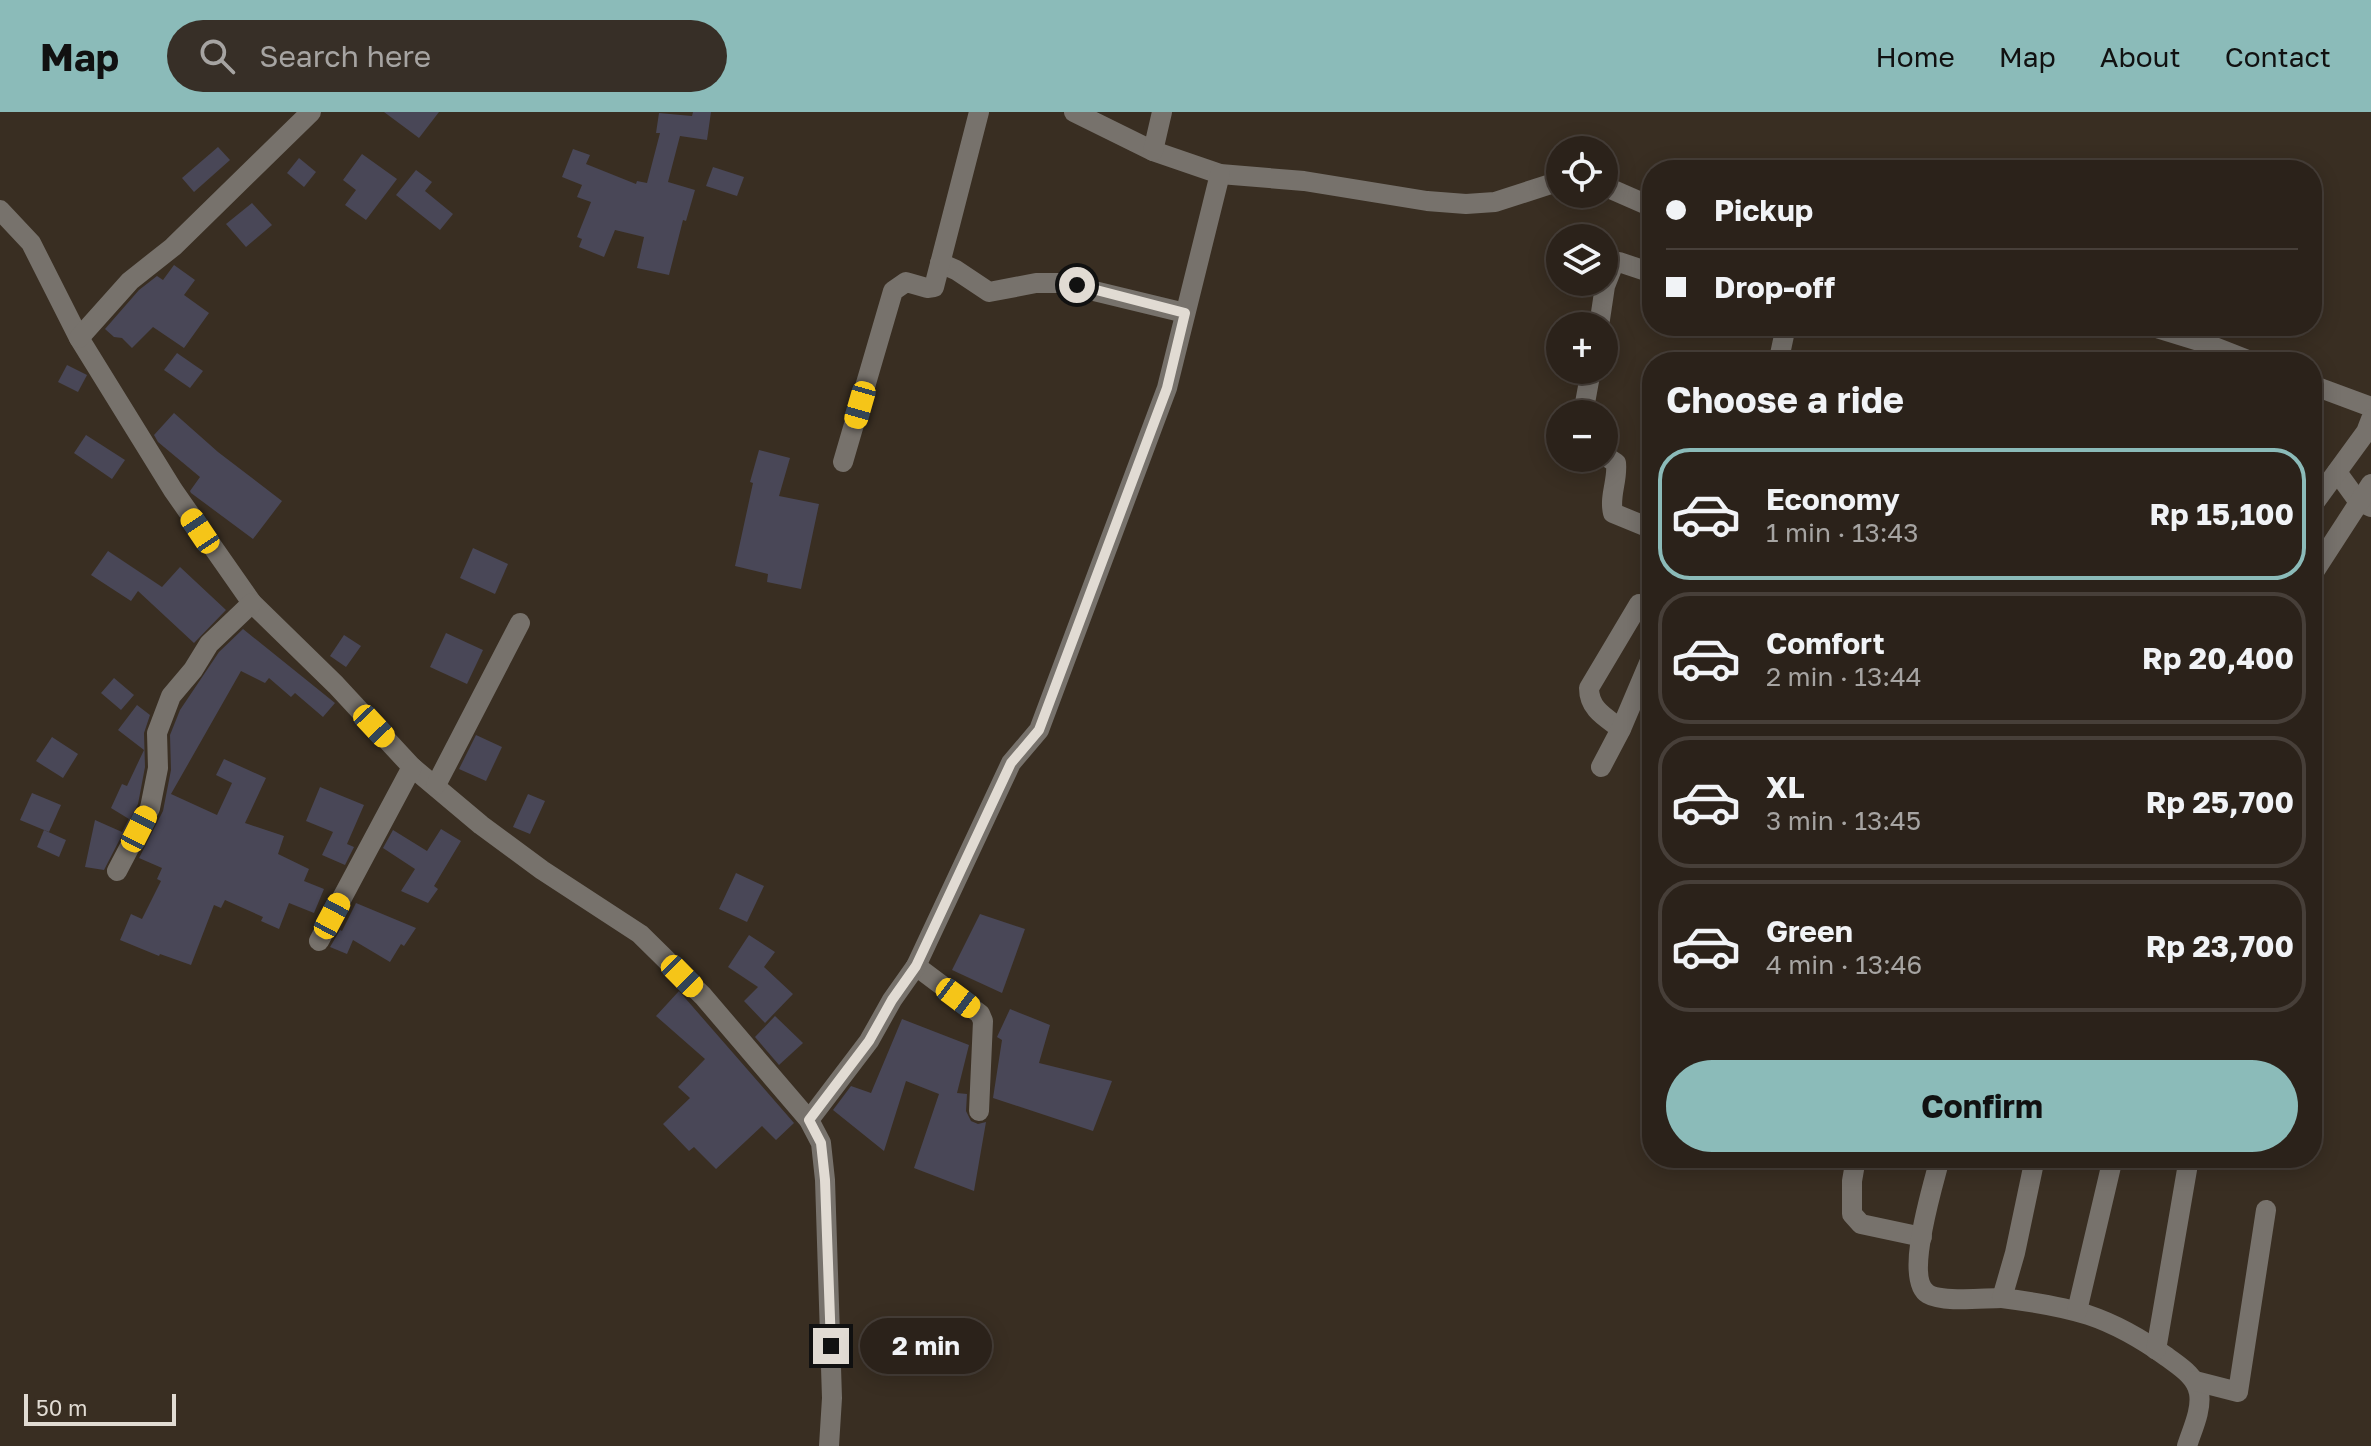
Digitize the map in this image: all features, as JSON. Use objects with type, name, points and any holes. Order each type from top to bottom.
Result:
[{"type":"street","points":[[79,338],[130,281],[173,247],[311,112]]},
{"type":"street","points":[[843,462],[893,291],[906,282],[932,288],[979,112]]},
{"type":"street","points":[[1074,112],[1153,151],[1220,174],[1304,181],[1427,201],[1466,204],[1495,202],[1546,186]]},
{"type":"street","points":[[1153,151],[1162,112]]},
{"type":"street","points":[[809,1120],[869,1041],[916,966],[1011,763],[1039,730],[1167,388],[1220,174]]},
{"type":"street","points":[[1618,192],[1642,203]]},
{"type":"street","points":[[0,210],[31,243],[79,338],[173,490],[252,603],[336,685],[412,767],[530,861],[640,934],[703,996],[809,1120],[821,1143],[832,1398],[829,1446]]},
{"type":"street","points":[[940,263],[989,292],[1036,283],[1061,283],[1185,313]]},
{"type":"street","points":[[1601,312],[1605,286],[1614,263],[1642,270]]},
{"type":"street","points":[[2173,336],[2210,352]]},
{"type":"street","points":[[2322,389],[2371,407]]},
{"type":"street","points":[[2322,492],[2366,432],[2371,419]]},
{"type":"street","points":[[1617,472],[1611,505],[1613,513],[1642,525]]},
{"type":"street","points":[[2337,472],[2365,504]]},
{"type":"street","points":[[2322,562],[2365,504],[2371,484]]},
{"type":"street","points":[[117,871],[150,808],[158,768],[157,733],[171,696],[193,670],[209,644],[252,603]]},
{"type":"street","points":[[1621,729],[1594,708],[1589,700],[1589,688],[1639,604]]},
{"type":"street","points":[[436,785],[520,623]]},
{"type":"street","points":[[1601,767],[1642,680]]},
{"type":"street","points":[[319,941],[412,767]]},
{"type":"street","points":[[916,966],[980,1014],[983,1021],[979,1111]]},
{"type":"street","points":[[1854,1168],[1852,1214],[1861,1224],[1922,1237]]},
{"type":"street","points":[[1938,1168],[1917,1273],[1919,1286],[1929,1295],[1950,1299],[2002,1298],[2057,1305],[2077,1311],[2123,1328],[2195,1381],[2238,1392],[2266,1210]]},
{"type":"street","points":[[2002,1298],[2033,1168]]},
{"type":"street","points":[[2077,1311],[2111,1168]]},
{"type":"street","points":[[2156,1350],[2187,1168]]},
{"type":"street","points":[[2187,1446],[2198,1410],[2199,1394],[2195,1381]]},
{"type":"building","points":[[384,112],[439,112],[419,138]]},
{"type":"building","points":[[693,112],[711,112],[707,140],[680,136],[668,182],[695,190],[686,221],[683,220],[669,275],[637,268],[644,237],[615,230],[604,257],[579,247],[582,239],[577,237],[591,202],[577,197],[582,185],[562,177],[573,149],[590,155],[586,164],[636,184],[637,181],[647,183],[660,133],[656,133],[659,113],[692,116]]},
{"type":"building","points":[[218,147],[230,160],[194,192],[182,178]]},
{"type":"building","points":[[362,154],[397,179],[366,220],[345,205],[356,190],[343,180]]},
{"type":"building","points":[[299,158],[316,172],[304,187],[287,173]]},
{"type":"building","points":[[713,167],[744,177],[737,196],[706,186]]},
{"type":"building","points":[[416,170],[432,182],[425,191],[453,214],[440,230],[396,195]]},
{"type":"building","points":[[252,203],[272,225],[246,247],[226,224]]},
{"type":"building","points":[[174,265],[195,280],[184,295],[209,313],[184,348],[153,327],[132,348],[122,338],[114,337],[105,329],[139,290],[157,276],[163,280]]},
{"type":"building","points":[[177,353],[203,371],[190,388],[164,370]]},
{"type":"building","points":[[67,365],[87,375],[78,392],[58,382]]},
{"type":"building","points":[[174,413],[218,452],[282,501],[253,539],[191,493],[200,477],[158,442],[154,435]]},
{"type":"building","points":[[86,435],[125,460],[112,479],[74,453]]},
{"type":"building","points":[[759,450],[790,458],[779,496],[819,504],[801,589],[767,582],[768,574],[735,566]]},
{"type":"building","points":[[473,548],[508,564],[495,594],[460,578]]},
{"type":"building","points":[[108,551],[162,587],[180,567],[226,610],[194,643],[138,591],[131,601],[91,575]]},
{"type":"building","points":[[243,629],[335,703],[323,717],[295,693],[291,697],[269,678],[265,683],[241,671],[171,794],[217,815],[232,783],[216,775],[224,759],[266,778],[245,823],[284,836],[278,854],[309,869],[304,881],[324,889],[314,913],[289,903],[279,929],[261,921],[263,917],[225,900],[221,908],[214,905],[191,965],[120,940],[131,914],[142,919],[161,881],[157,879],[162,868],[139,858],[163,811],[171,770],[170,735],[180,710],[219,652]]},
{"type":"building","points":[[446,633],[483,650],[467,684],[430,667]]},
{"type":"building","points":[[344,635],[361,646],[346,667],[330,656]]},
{"type":"building","points":[[114,678],[134,695],[121,710],[101,693]]},
{"type":"building","points":[[137,705],[150,715],[144,733],[145,767],[138,804],[104,870],[85,867],[95,820],[122,832],[129,819],[111,808],[122,784],[127,786],[144,750],[118,730]]},
{"type":"building","points":[[476,735],[502,747],[486,781],[459,769]]},
{"type":"building","points":[[52,737],[78,754],[63,778],[36,761]]},
{"type":"building","points":[[320,787],[364,805],[347,844],[354,847],[345,865],[322,855],[333,832],[306,821]]},
{"type":"building","points":[[32,793],[61,805],[49,832],[20,820]]},
{"type":"building","points":[[528,794],[545,801],[530,834],[513,827]]},
{"type":"building","points":[[441,829],[461,841],[434,886],[438,889],[428,903],[401,891],[415,869],[383,848],[393,830],[427,851]]},
{"type":"building","points":[[44,830],[66,840],[59,857],[37,847]]},
{"type":"building","points":[[736,873],[764,886],[747,922],[719,909]]},
{"type":"building","points":[[356,903],[416,928],[390,962],[353,940],[347,954],[330,947]]},
{"type":"building","points":[[980,914],[1025,929],[1002,993],[952,970]]},
{"type":"building","points":[[749,935],[775,952],[764,967],[793,994],[765,1023],[744,1001],[758,987],[728,967]]},
{"type":"building","points":[[679,991],[794,1123],[776,1140],[762,1126],[716,1169],[694,1147],[689,1151],[663,1124],[690,1098],[678,1087],[705,1059],[656,1016]]},
{"type":"building","points":[[1010,1009],[1050,1025],[1039,1063],[1112,1081],[1093,1131],[993,1098],[1002,1040],[997,1037]]},
{"type":"building","points":[[775,1016],[803,1043],[779,1065],[755,1037]]},
{"type":"building","points":[[902,1019],[969,1045],[957,1093],[967,1094],[966,1111],[971,1121],[978,1124],[986,1122],[974,1191],[914,1168],[939,1094],[906,1081],[884,1151],[833,1110],[851,1086],[871,1093]]},
{"type":"route","points":[[831,1346],[825,1180],[821,1143],[809,1120],[869,1041],[916,966],[1011,763],[1039,730],[1167,388],[1185,313],[1077,285]]}]
